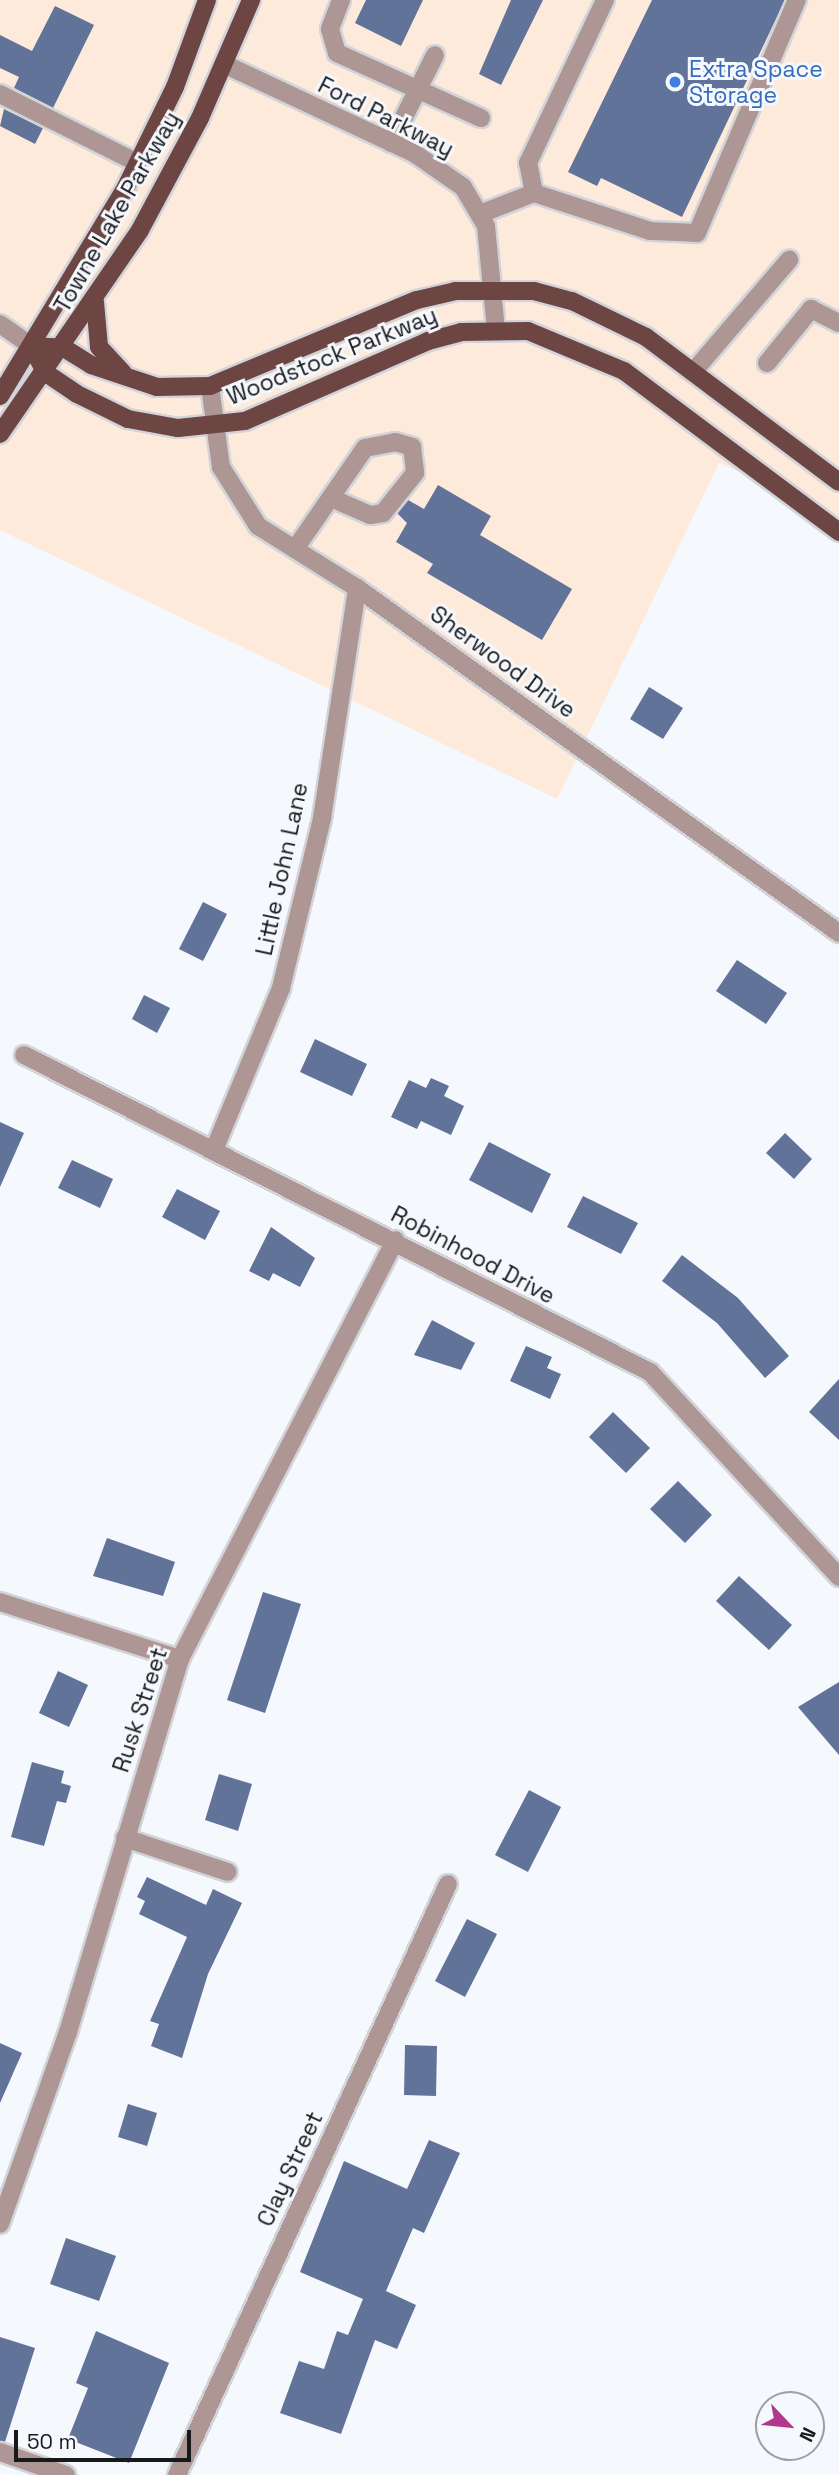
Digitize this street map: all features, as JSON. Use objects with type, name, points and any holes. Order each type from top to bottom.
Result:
[{"type":"main road","name":"Towne Lake Parkway","points":[[0,396],[138,163],[207,0]]},
{"type":"main road","name":"Towne Lake Parkway","points":[[0,434],[64,348],[174,171],[226,65],[251,0]]},
{"type":"main road","name":"Woodstock Parkway","points":[[31,346],[64,348],[134,381],[210,386],[417,300],[496,289],[572,301],[646,337],[839,482]]},
{"type":"main road","points":[[94,302],[99,347],[134,381]]},
{"type":"main road","name":"Woodstock Parkway","points":[[31,346],[46,373],[93,403],[145,424],[216,427],[275,410],[428,341],[496,329],[559,339],[624,371],[839,532]]},
{"type":"street","points":[[341,0],[330,29],[337,54],[481,118]]},
{"type":"street","points":[[534,193],[528,163],[605,0]]},
{"type":"street","points":[[480,214],[534,193],[650,231],[697,233],[797,0]]},
{"type":"street","points":[[391,143],[435,55]]},
{"type":"street","name":"Ford Parkway","points":[[226,65],[391,143],[463,187],[480,214],[496,289],[496,329]]},
{"type":"street","points":[[0,94],[138,163]]},
{"type":"street","points":[[693,372],[789,260]]},
{"type":"street","points":[[767,363],[811,309],[839,323]]},
{"type":"street","points":[[0,324],[31,346]]},
{"type":"street","name":"Sherwood Drive","points":[[210,386],[221,467],[237,498],[258,526],[357,588],[839,933]]},
{"type":"street","points":[[295,549],[365,448],[395,442],[412,447],[415,473],[383,513],[370,515],[331,498]]},
{"type":"street","name":"Little John Lane","points":[[214,1150],[281,988],[322,818],[357,588]]},
{"type":"street","name":"Robinhood Drive","points":[[24,1055],[395,1240],[466,1283],[650,1372],[839,1577]]},
{"type":"street","name":"Rusk Street","points":[[0,2224],[68,2032],[180,1659],[395,1240]]},
{"type":"street","points":[[0,1602],[180,1659]]},
{"type":"street","points":[[125,1838],[228,1872]]},
{"type":"street","name":"Clay Street","points":[[177,2475],[447,1884]]},
{"type":"street","points":[[0,2452],[66,2475]]},
{"type":"shaded area","points":[[0,0],[839,0],[839,516],[719,463],[557,799],[0,530]]},
{"type":"building","points":[[366,0],[423,0],[401,46],[355,23]]},
{"type":"building","points":[[511,0],[543,0],[501,85],[479,74]]},
{"type":"building","points":[[652,0],[785,0],[682,217],[601,178],[597,186],[568,172]]},
{"type":"building","points":[[55,6],[94,25],[53,108],[14,88],[19,77],[0,68],[0,35],[32,51]]},
{"type":"building","points":[[4,109],[43,128],[35,144],[0,126]]},
{"type":"building","points":[[438,485],[491,516],[480,535],[572,589],[542,640],[427,573],[433,564],[396,542],[407,523],[397,513],[408,500],[424,509]]},
{"type":"building","points":[[649,687],[683,708],[663,739],[630,719]]},
{"type":"building","points":[[203,902],[227,914],[203,961],[179,949]]},
{"type":"building","points":[[737,960],[787,993],[766,1024],[716,991]]},
{"type":"building","points":[[144,995],[170,1008],[157,1033],[132,1019]]},
{"type":"building","points":[[315,1039],[367,1064],[352,1096],[300,1072]]},
{"type":"building","points":[[431,1078],[449,1086],[444,1096],[464,1106],[451,1135],[421,1121],[417,1129],[391,1117],[409,1080],[426,1088]]},
{"type":"building","points":[[0,1122],[24,1133],[0,1187]]},
{"type":"building","points":[[785,1133],[812,1159],[794,1179],[766,1153]]},
{"type":"building","points":[[489,1142],[551,1174],[532,1213],[469,1180]]},
{"type":"building","points":[[72,1160],[113,1179],[100,1208],[58,1188]]},
{"type":"building","points":[[177,1189],[220,1211],[205,1240],[162,1217]]},
{"type":"building","points":[[583,1196],[638,1223],[621,1254],[567,1227]]},
{"type":"building","points":[[271,1227],[315,1258],[300,1287],[273,1273],[269,1281],[249,1271]]},
{"type":"building","points":[[682,1255],[738,1298],[789,1356],[765,1378],[717,1323],[662,1281]]},
{"type":"building","points":[[432,1320],[475,1343],[461,1370],[414,1355]]},
{"type":"building","points":[[526,1346],[552,1357],[547,1368],[561,1374],[550,1399],[510,1381]]},
{"type":"building","points":[[839,1379],[839,1440],[809,1412]]},
{"type":"building","points":[[613,1412],[650,1448],[626,1473],[589,1437]]},
{"type":"building","points":[[678,1481],[712,1515],[685,1543],[650,1509]]},
{"type":"building","points":[[107,1538],[175,1562],[163,1596],[93,1576]]},
{"type":"building","points":[[739,1576],[792,1625],[769,1650],[716,1601]]},
{"type":"building","points":[[263,1592],[301,1604],[265,1713],[227,1700]]},
{"type":"building","points":[[58,1671],[88,1685],[69,1727],[39,1713]]},
{"type":"building","points":[[839,1682],[839,1755],[798,1707]]},
{"type":"building","points":[[32,1762],[64,1771],[61,1783],[71,1786],[66,1803],[57,1801],[44,1846],[11,1837]]},
{"type":"building","points":[[219,1774],[252,1784],[238,1831],[205,1820]]},
{"type":"building","points":[[529,1790],[561,1807],[528,1872],[495,1855]]},
{"type":"building","points":[[147,1877],[206,1905],[213,1889],[242,1903],[208,1974],[182,2058],[151,2046],[159,2024],[150,2021],[187,1937],[139,1914],[145,1901],[137,1897]]},
{"type":"building","points":[[467,1919],[497,1934],[465,1997],[435,1981]]},
{"type":"building","points":[[0,2043],[22,2053],[0,2103]]},
{"type":"building","points":[[405,2045],[437,2046],[436,2096],[404,2095]]},
{"type":"building","points":[[128,2104],[157,2113],[147,2146],[118,2137]]},
{"type":"building","points":[[429,2140],[460,2153],[424,2233],[413,2228],[386,2291],[416,2305],[397,2349],[375,2340],[341,2434],[280,2413],[299,2361],[324,2369],[337,2331],[348,2335],[363,2299],[300,2272],[344,2161],[407,2189]]},
{"type":"building","points":[[66,2238],[116,2256],[99,2301],[50,2284]]},
{"type":"building","points":[[96,2331],[169,2363],[129,2463],[68,2439],[88,2388],[76,2383]]},
{"type":"building","points":[[0,2337],[35,2348],[5,2442],[0,2441]]},
{"type":"place","name":"Extra Space Storage","points":[[675,82]]}]
